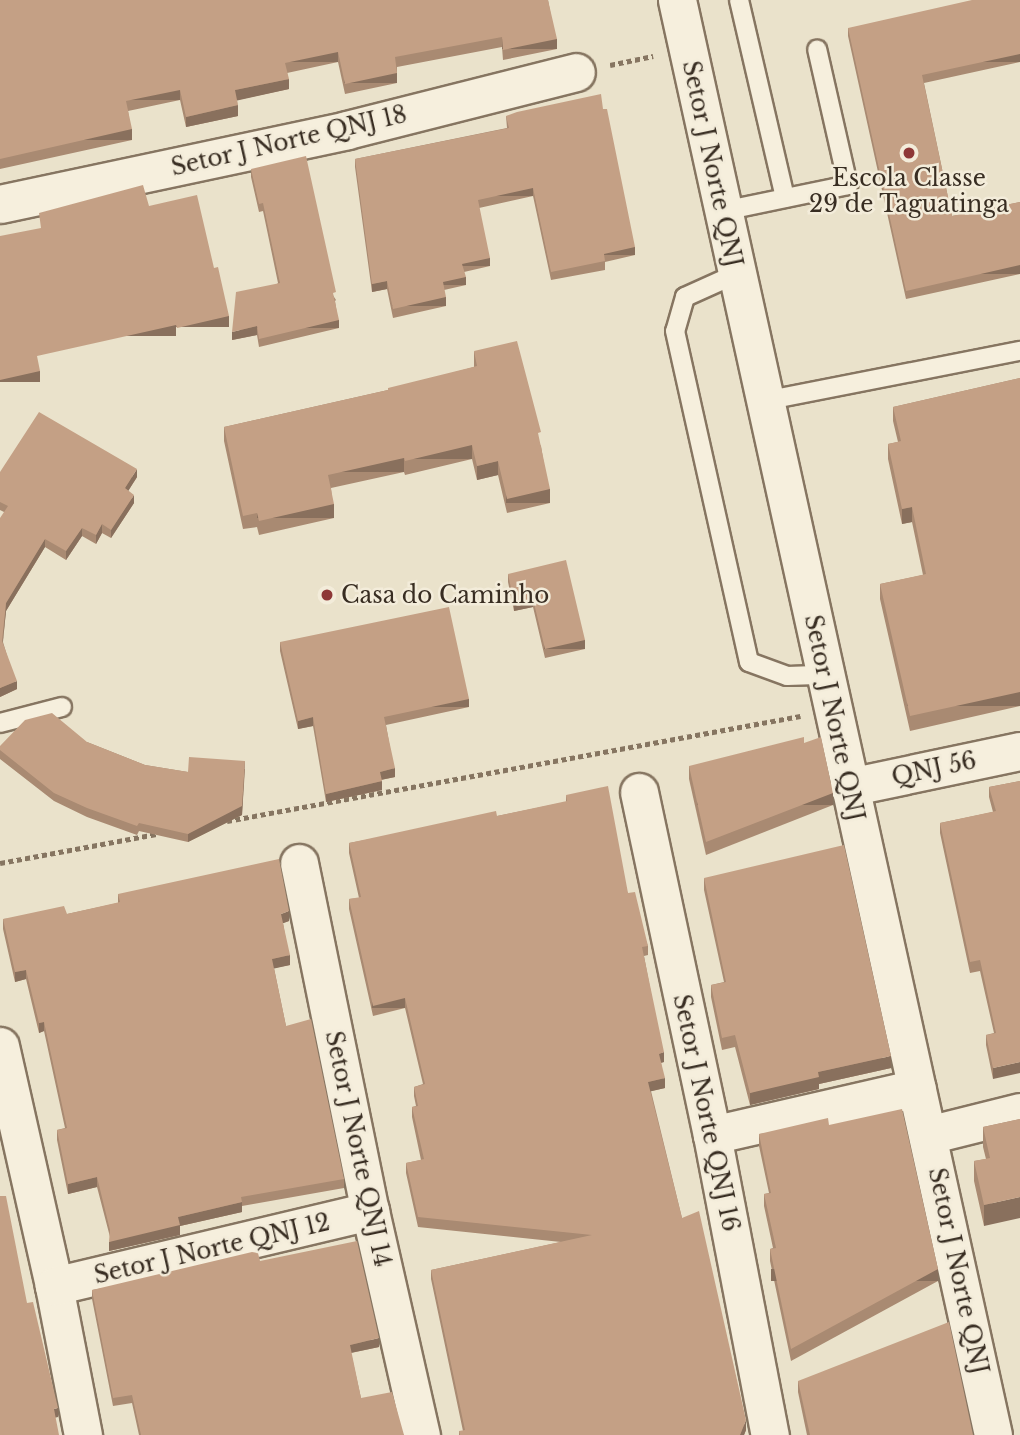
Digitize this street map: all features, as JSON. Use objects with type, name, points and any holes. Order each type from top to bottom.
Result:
[{"type":"street","name":"Setor J Norte QNJ","points":[[677,0],[993,1435]]},
{"type":"street","name":"Setor J Norte QNJ 18","points":[[0,204],[347,130],[576,72]]},
{"type":"street","name":"QNJ 56","points":[[849,787],[1020,751]]},
{"type":"street","name":"Setor J Norte QNJ 16","points":[[639,792],[712,1135],[771,1435]]},
{"type":"street","name":"Setor J Norte QNJ 14","points":[[299,863],[370,1211],[421,1435]]},
{"type":"street","points":[[0,1046],[54,1286],[83,1435]]},
{"type":"street","points":[[712,1135],[918,1088]]},
{"type":"street","points":[[928,1135],[1020,1112]]},
{"type":"street","name":"Setor J Norte QNJ 12","points":[[54,1286],[370,1211]]},
{"type":"lane","points":[[739,0],[785,198]]},
{"type":"lane","points":[[723,211],[848,185],[817,49]]},
{"type":"lane","points":[[736,274],[685,298],[676,331],[678,344],[749,662],[828,692]]},
{"type":"lane","points":[[764,401],[1020,351]]},
{"type":"lane","points":[[0,723],[62,707]]},
{"type":"path","points":[[576,72],[688,50]]},
{"type":"path","points":[[218,822],[828,692]]},
{"type":"path","points":[[0,863],[164,832]]},
{"type":"building","points":[[0,0],[548,0],[557,39],[503,50],[502,37],[395,57],[397,73],[345,84],[338,52],[285,63],[289,79],[235,90],[238,105],[186,117],[180,90],[126,101],[132,129],[0,159]]},
{"type":"building","points":[[972,0],[1020,0],[1020,54],[922,75],[952,216],[1020,202],[1020,265],[906,291],[848,28]]},
{"type":"building","points":[[601,94],[603,109],[607,109],[635,247],[604,254],[605,261],[551,272],[533,188],[478,200],[490,258],[462,264],[466,277],[443,282],[446,297],[393,309],[387,281],[372,284],[355,159],[509,128],[506,116]]},
{"type":"building","points":[[306,156],[336,292],[333,293],[339,320],[259,339],[257,326],[232,332],[236,292],[280,283],[263,203],[259,204],[251,169]]},
{"type":"building","points":[[143,185],[149,206],[197,195],[214,268],[218,267],[229,316],[37,356],[40,371],[0,380],[0,236],[41,228],[39,213]]},
{"type":"building","points":[[517,341],[541,432],[538,433],[550,489],[507,499],[498,461],[477,466],[472,445],[328,475],[334,504],[259,521],[257,513],[243,516],[224,427],[388,390],[477,366],[474,351]]},
{"type":"building","points":[[1020,378],[1020,692],[910,716],[880,584],[926,574],[912,507],[902,509],[888,444],[901,441],[893,407]]},
{"type":"building","points":[[39,412],[137,469],[125,488],[134,495],[111,530],[102,524],[96,535],[82,528],[66,551],[45,539],[6,603],[2,641],[17,681],[0,688],[0,518],[8,506],[0,502],[0,472]]},
{"type":"building","points":[[566,560],[585,640],[545,649],[533,599],[514,603],[508,574]]},
{"type":"building","points":[[449,607],[469,699],[384,717],[395,768],[380,772],[382,781],[326,794],[313,717],[298,721],[280,642]]},
{"type":"building","points":[[52,713],[87,742],[145,765],[188,772],[189,757],[245,761],[242,806],[188,834],[139,823],[137,826],[54,793],[0,750],[0,746],[25,720]]},
{"type":"building","points":[[804,737],[804,743],[821,737],[833,793],[706,842],[689,766]]},
{"type":"building","points":[[1020,781],[1020,1062],[993,1068],[986,1035],[996,1033],[980,960],[970,962],[940,823],[996,811],[989,787]]},
{"type":"building","points":[[608,786],[628,893],[635,892],[648,946],[642,947],[664,1052],[659,1054],[665,1078],[648,1082],[682,1218],[699,1211],[746,1420],[740,1435],[460,1435],[459,1431],[465,1430],[431,1270],[592,1235],[418,1217],[406,1163],[424,1159],[412,1107],[418,1106],[414,1087],[425,1084],[405,998],[373,1006],[349,899],[361,897],[349,843],[496,811],[497,816],[567,801],[566,795]]},
{"type":"building","points":[[844,845],[891,1056],[818,1072],[819,1077],[750,1093],[735,1035],[722,1038],[711,985],[726,982],[704,878]]},
{"type":"building","points":[[279,859],[289,911],[281,914],[290,955],[272,959],[286,1026],[311,1019],[344,1179],[241,1197],[242,1202],[178,1217],[180,1225],[109,1242],[110,1230],[97,1177],[68,1184],[57,1130],[67,1128],[44,1022],[39,1023],[26,970],[15,972],[3,919],[64,906],[67,914],[120,902],[118,894]]},
{"type":"building","points":[[902,1109],[938,1269],[791,1349],[770,1249],[776,1248],[764,1194],[771,1193],[759,1134],[828,1118],[829,1125]]},
{"type":"building","points":[[1020,1119],[1020,1197],[984,1205],[974,1161],[990,1158],[983,1127]]},
{"type":"building","points":[[0,1196],[6,1196],[27,1303],[33,1302],[58,1408],[54,1409],[59,1435],[0,1435]]},
{"type":"building","points":[[357,1241],[379,1338],[350,1345],[361,1398],[392,1392],[404,1435],[141,1435],[132,1395],[113,1398],[92,1290],[252,1252],[258,1253],[260,1261]]},
{"type":"building","points":[[949,1322],[973,1435],[810,1435],[798,1381]]},
{"type":"place","name":"Escola Classe 29 de Taguatinga","points":[[909,153]]},
{"type":"place","name":"Casa do Caminho","points":[[327,595]]}]
